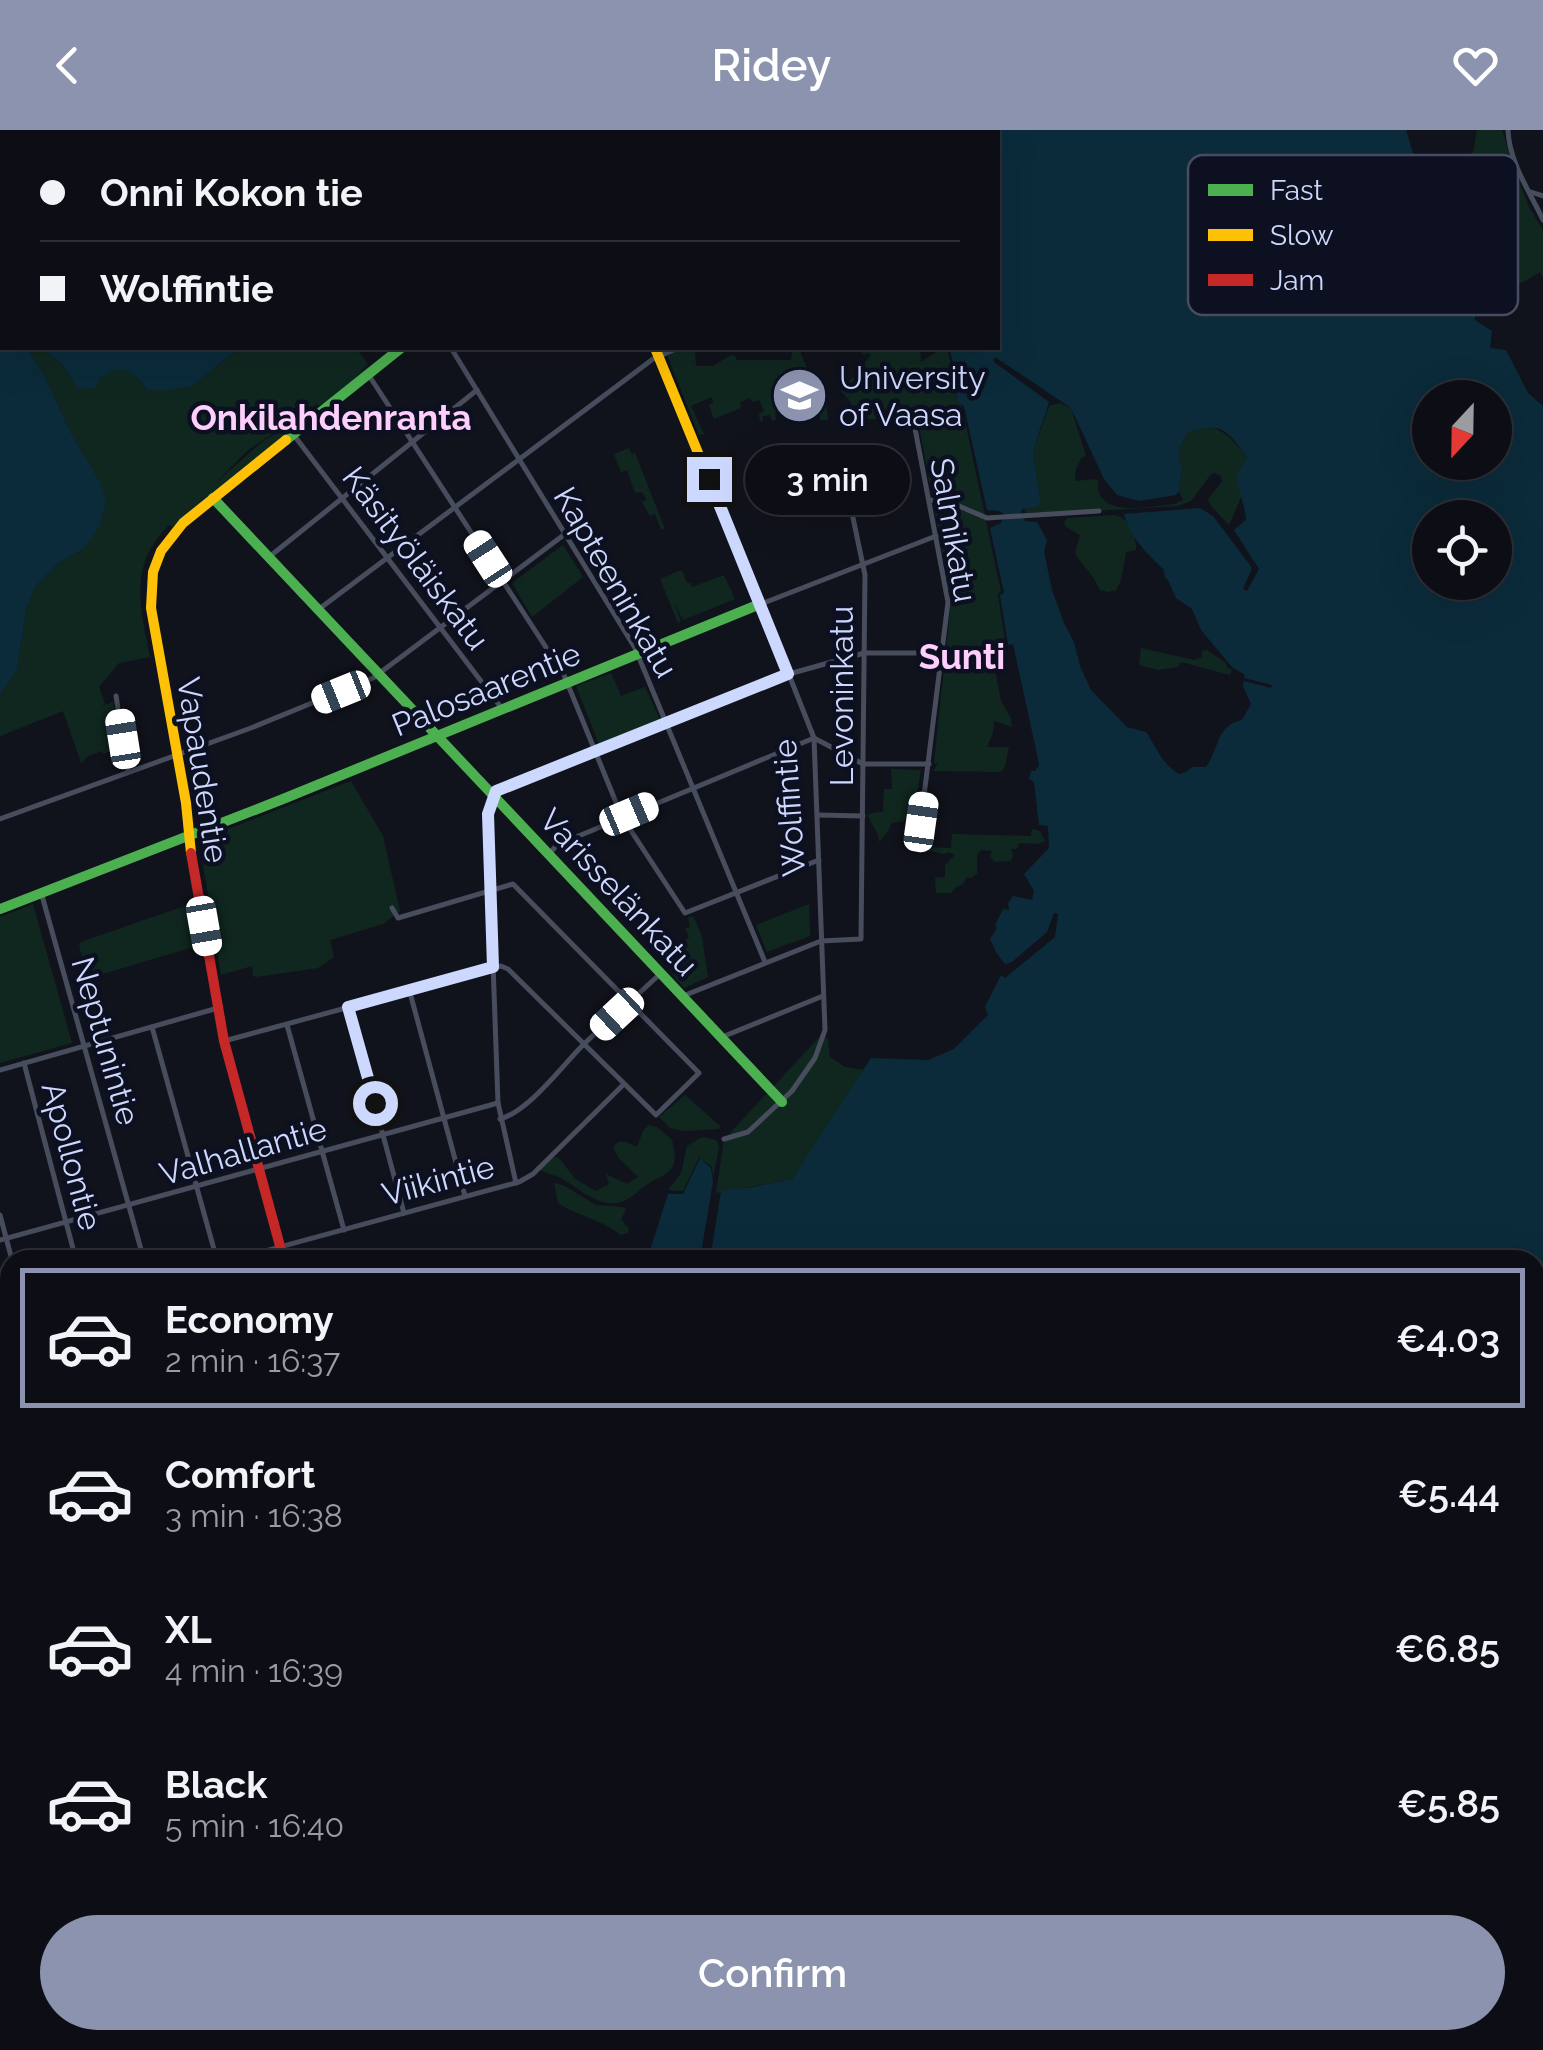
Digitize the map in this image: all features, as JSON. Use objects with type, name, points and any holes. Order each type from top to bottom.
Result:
[{"type":"main road","name":"Vapaudentie","points":[[280,1246],[224,1041],[151,608],[152,577],[166,540],[183,523],[398,350]]},
{"type":"main road","name":"Wolffintie","points":[[657,352],[760,604]]},
{"type":"main road","name":"Varisselänkatu","points":[[214,498],[782,1102]]},
{"type":"main road","name":"Palosaarentie","points":[[0,908],[283,799],[760,604]]},
{"type":"street","points":[[1508,130],[1514,155]]},
{"type":"street","points":[[1518,167],[1543,220]]},
{"type":"street","points":[[1531,192],[1543,196]]},
{"type":"street","name":"Kapteeninkatu","points":[[451,350],[637,654],[766,962]]},
{"type":"street","points":[[319,609],[657,352]]},
{"type":"street","points":[[368,374],[567,682],[622,817],[685,912],[819,860]]},
{"type":"street","points":[[269,557],[477,390]]},
{"type":"street","name":"Salmikatu","points":[[912,418],[948,602],[920,828]]},
{"type":"street","name":"Käsityöläiskatu","points":[[293,434],[503,710]]},
{"type":"street","name":"Levoninkatu","points":[[822,941],[862,939],[864,575],[840,456]]},
{"type":"street","points":[[928,500],[947,501],[980,517],[1099,511]]},
{"type":"street","points":[[0,819],[374,678],[564,534]]},
{"type":"street","name":"Palosaarentie","points":[[760,604],[936,536]]},
{"type":"street","name":"Wolffintie","points":[[724,1139],[748,1132],[782,1102],[815,1058],[825,1030],[814,738],[760,604]]},
{"type":"street","points":[[516,1183],[498,1103],[488,814],[493,794],[788,674],[864,653],[943,653]]},
{"type":"street","points":[[116,696],[128,772]]},
{"type":"street","points":[[549,854],[556,845],[814,738],[863,764],[929,764]]},
{"type":"street","points":[[818,815],[863,816]]},
{"type":"street","points":[[224,1041],[500,966],[508,969],[656,1115],[700,1073],[512,884],[398,918],[392,908]]},
{"type":"street","name":"Neptunintie","points":[[41,892],[141,1250]]},
{"type":"street","points":[[683,996],[822,941]]},
{"type":"street","points":[[500,1120],[533,1096],[662,973]]},
{"type":"street","points":[[409,990],[464,1196]]},
{"type":"street","points":[[722,1037],[823,996]]},
{"type":"street","points":[[348,1007],[404,1213]]},
{"type":"street","points":[[0,1070],[218,1008]]},
{"type":"street","points":[[287,1024],[344,1230]]},
{"type":"street","points":[[152,1027],[214,1250]]},
{"type":"street","name":"Apollontie","points":[[24,1063],[74,1250]]},
{"type":"street","name":"Viikintie","points":[[266,1250],[516,1183],[533,1174],[623,1085]]},
{"type":"street","name":"Valhallantie","points":[[3,1240],[498,1103]]},
{"type":"street","points":[[0,1215],[3,1240]]},
{"type":"green space","points":[[1477,130],[1502,130],[1510,155],[1468,155],[1473,152]]},
{"type":"green space","points":[[1518,179],[1543,230],[1543,278],[1540,272],[1518,283]]},
{"type":"green space","points":[[45,350],[64,367],[79,389],[119,368],[136,376],[147,390],[193,386],[236,350],[358,350],[368,364],[357,374],[370,365],[335,396],[248,450],[213,485],[263,441],[304,417],[172,527],[169,525],[156,540],[147,556],[140,588],[150,657],[119,663],[99,687],[105,704],[99,707],[113,702],[125,767],[117,748],[88,756],[81,763],[63,711],[0,736],[0,694],[17,670],[26,610],[35,587],[57,564],[83,549],[99,480],[30,353]]},
{"type":"green space","points":[[665,350],[695,350],[696,366],[713,366],[735,355],[736,360],[791,360],[792,351],[800,351],[808,371],[801,381],[826,404],[828,420],[820,420],[820,410],[806,408],[804,420],[797,420],[793,403],[775,405],[776,420],[772,421],[770,415],[760,421],[759,414],[764,411],[759,400],[752,402],[750,398],[740,402],[741,408],[714,419],[709,405],[714,402],[711,397],[691,406],[704,434],[699,435]]},
{"type":"green space","points":[[859,350],[920,350],[921,362],[939,350],[948,350],[1001,592],[998,594],[1005,641],[991,649],[978,647],[992,655],[1001,701],[1011,718],[1012,727],[994,721],[987,747],[1009,747],[1001,772],[933,771],[938,764],[934,763],[951,602],[917,414],[904,412],[903,405],[895,404],[895,419],[888,419],[885,412],[874,413],[876,419],[866,419],[867,413],[858,411],[856,419],[850,401],[841,391],[853,377],[862,385],[869,378],[860,369],[871,355]]},
{"type":"green space","points":[[1060,403],[1071,408],[1086,456],[1076,469],[1076,481],[1098,481],[1099,493],[1114,506],[1139,508],[1183,500],[1178,457],[1187,433],[1208,426],[1226,435],[1247,458],[1238,475],[1242,495],[1229,525],[1208,499],[1222,482],[1215,473],[1191,501],[1178,506],[1044,514],[1026,513],[1024,509],[1036,508],[1041,503],[1033,451],[1049,406]]},
{"type":"green space","points":[[629,448],[635,453],[665,529],[661,529],[655,514],[650,516],[642,502],[647,500],[642,492],[635,493],[627,470],[621,472],[614,454]]},
{"type":"green space","points":[[1114,515],[1126,521],[1132,530],[1136,550],[1126,552],[1121,580],[1116,590],[1108,592],[1100,590],[1075,554],[1080,535],[1064,522],[1067,518]]},
{"type":"green space","points":[[563,545],[583,577],[532,617],[512,583]]},
{"type":"green space","points":[[679,571],[692,587],[724,575],[735,599],[683,620],[674,602],[681,621],[678,623],[660,579]]},
{"type":"green space","points":[[1141,648],[1194,660],[1207,650],[1232,669],[1230,675],[1181,662],[1178,667],[1158,670],[1139,665]]},
{"type":"green space","points":[[611,673],[621,696],[645,687],[660,719],[599,744],[576,686]]},
{"type":"green space","points":[[891,769],[921,770],[915,807],[919,808],[916,816],[891,823],[879,842],[868,814],[886,811],[884,789],[892,789]]},
{"type":"green space","points":[[351,781],[383,836],[400,911],[383,924],[330,940],[334,957],[318,968],[256,977],[252,966],[221,975],[201,852],[205,838]]},
{"type":"green space","points":[[1032,829],[1040,831],[1045,841],[1019,843],[1017,849],[1011,849],[1011,861],[994,862],[992,851],[981,850],[977,855],[977,874],[967,877],[951,893],[936,893],[935,878],[945,877],[945,865],[955,855],[924,847],[951,848],[952,834],[1031,836]]},
{"type":"green space","points":[[193,903],[200,945],[89,978],[81,942]]},
{"type":"green space","points":[[33,904],[72,1043],[0,1063],[0,917]]},
{"type":"green space","points":[[809,904],[810,936],[767,952],[756,925]]},
{"type":"green space","points":[[693,916],[702,936],[708,977],[684,988],[669,970],[684,955],[678,948],[689,937],[685,928],[690,927],[688,917]]},
{"type":"green space","points":[[823,1033],[828,1039],[830,1057],[845,1067],[864,1070],[792,1179],[716,1193],[724,1139]]},
{"type":"green space","points":[[685,1095],[719,1129],[683,1131],[670,1128],[659,1117]]},
{"type":"green space","points":[[649,1125],[672,1140],[673,1166],[626,1200],[600,1201],[539,1170],[554,1157],[575,1179],[596,1191],[609,1184],[606,1174],[627,1184],[638,1177],[613,1147],[626,1142],[637,1147]]},
{"type":"green space","points":[[702,1137],[716,1140],[719,1147],[713,1178],[712,1167],[699,1157],[683,1191],[668,1190],[681,1173],[687,1146]]},
{"type":"green space","points":[[554,1183],[596,1205],[623,1207],[626,1210],[621,1219],[628,1233],[621,1235],[558,1203]]},
{"type":"water","points":[[1000,130],[1406,130],[1414,155],[1188,155],[1188,315],[1475,315],[1475,320],[1492,331],[1490,348],[1506,350],[1528,393],[1543,406],[1543,1250],[712,1250],[721,1191],[792,1179],[871,1058],[928,1060],[954,1049],[988,1015],[985,1007],[1001,975],[1005,978],[1055,937],[1058,914],[1054,913],[1047,932],[1005,964],[990,939],[1003,909],[1009,910],[1013,896],[1032,900],[1034,891],[1024,874],[1049,848],[1048,826],[1039,825],[1034,782],[1029,779],[1031,771],[1039,765],[1013,644],[1008,645],[1000,595],[1004,593],[990,528],[1001,523],[1004,514],[987,510],[964,406],[958,403],[950,350],[1000,350]],"holes":[[[995,357],[1071,408],[1104,479],[1117,495],[1139,501],[1176,495],[1182,467],[1180,447],[1187,433],[1199,429],[1223,431],[1247,458],[1237,478],[1246,520],[1234,530],[1259,569],[1247,591],[1243,589],[1252,568],[1213,516],[1200,508],[1124,514],[1135,538],[1164,570],[1176,598],[1192,609],[1201,630],[1232,667],[1244,678],[1272,685],[1271,688],[1244,681],[1251,704],[1242,720],[1223,732],[1206,767],[1192,767],[1179,774],[1173,770],[1146,732],[1127,727],[1091,690],[1052,590],[1044,552],[1047,540],[1037,522],[1025,521],[1021,513],[1022,509],[1041,504],[1033,451],[1049,402],[994,362]]]},
{"type":"water","points":[[0,350],[36,350],[30,353],[99,480],[106,503],[98,529],[83,549],[57,564],[35,587],[26,610],[17,670],[0,694]]},
{"type":"water","points":[[45,350],[236,350],[193,386],[169,390],[147,390],[136,377],[119,369],[100,378],[95,388],[78,389],[64,367]]},
{"type":"water","points":[[700,1158],[711,1168],[713,1181],[702,1250],[650,1250],[668,1194],[683,1194]]},
{"type":"traffic: fast","points":[[286,440],[398,350]]},
{"type":"traffic: fast","points":[[213,498],[782,1102]]},
{"type":"traffic: fast","points":[[0,909],[283,799],[760,604]]},
{"type":"traffic: slow","points":[[656,350],[760,604]]},
{"type":"traffic: slow","points":[[191,853],[186,803],[151,608],[153,572],[161,551],[183,523],[286,440]]},
{"type":"traffic: jam","points":[[191,853],[224,1041],[280,1246]]},
{"type":"place","name":"University of Vaasa","points":[[800,395]]},
{"type":"district","name":"Onkilahdenranta","points":[[331,417]]},
{"type":"district","name":"Sunti","points":[[962,656]]},
{"type":"route","points":[[375,1103],[348,1007],[493,967],[488,814],[493,794],[788,674],[709,479]]}]
